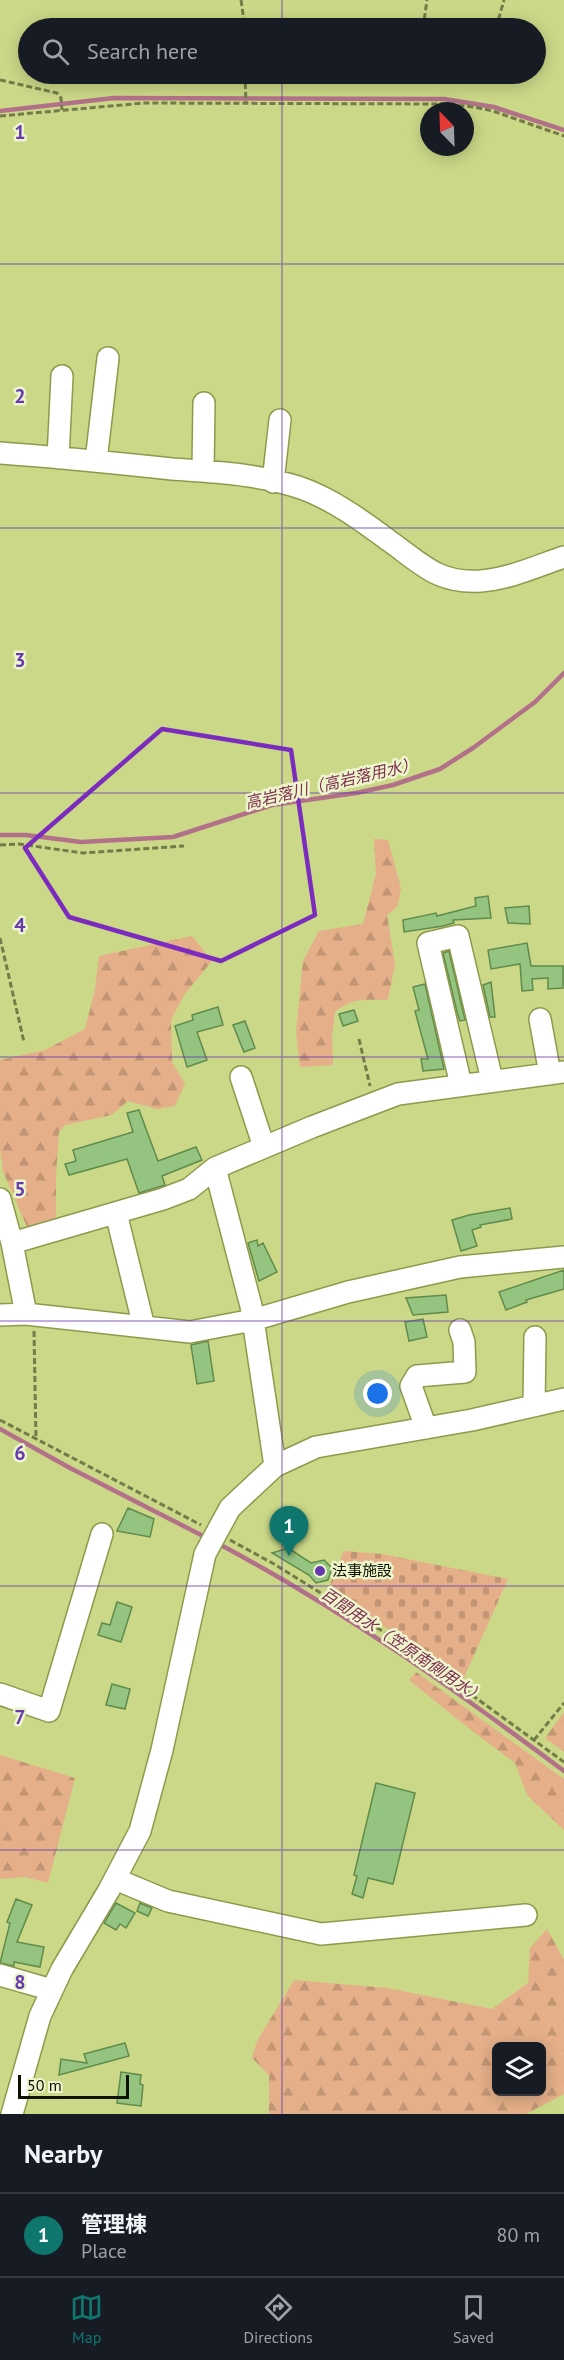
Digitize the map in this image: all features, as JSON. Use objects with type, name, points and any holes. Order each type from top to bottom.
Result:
[{"type":"street","points":[[96,461],[108,358]]},
{"type":"street","points":[[58,458],[62,376]]},
{"type":"street","points":[[203,471],[204,403]]},
{"type":"street","points":[[273,482],[280,420]]},
{"type":"street","points":[[0,453],[243,475],[299,487],[343,509],[390,541],[415,562],[445,577],[481,581],[505,576],[564,557]]},
{"type":"street","points":[[461,1085],[428,943],[458,936],[492,1080]]},
{"type":"street","points":[[12,1243],[163,1199],[189,1189],[215,1168],[398,1094],[557,1073],[540,1019]]},
{"type":"street","points":[[241,1077],[264,1147]]},
{"type":"street","points":[[215,1168],[253,1320],[275,1466]]},
{"type":"street","points":[[0,1199],[30,1315]]},
{"type":"street","points":[[116,1213],[144,1327]]},
{"type":"street","points":[[0,1315],[30,1315],[190,1332],[253,1320],[348,1292],[460,1267],[564,1257]]},
{"type":"street","points":[[426,1428],[411,1386],[417,1377],[465,1372],[464,1342],[460,1330]]},
{"type":"street","points":[[534,1406],[535,1336]]},
{"type":"street","points":[[12,2114],[40,2016],[62,1969],[115,1879],[140,1831],[162,1750],[205,1554],[230,1508],[275,1466],[316,1447],[426,1428],[564,1399]]},
{"type":"street","points":[[0,1694],[49,1711],[102,1534]]},
{"type":"street","points":[[115,1879],[168,1901],[321,1934],[526,1915]]},
{"type":"street","points":[[0,1975],[52,1990]]},
{"type":"path","points":[[241,0],[243,18]]},
{"type":"path","points":[[424,18],[427,0]]},
{"type":"path","points":[[499,18],[504,0]]},
{"type":"path","points":[[0,80],[57,93],[61,98],[62,110]]},
{"type":"path","points":[[245,84],[246,104]]},
{"type":"path","points":[[0,116],[144,103],[443,104],[474,106],[564,136]]},
{"type":"path","points":[[0,845],[19,844],[83,853],[184,846]]},
{"type":"path","points":[[0,938],[24,1042]]},
{"type":"path","points":[[358,1039],[374,1102]]},
{"type":"path","points":[[30,1315],[36,1440]]},
{"type":"path","points":[[0,1420],[274,1564],[395,1639],[564,1762]]},
{"type":"path","points":[[534,1740],[564,1702]]},
{"type":"highlighted area","points":[[162,729],[291,750],[315,915],[221,961],[69,917],[25,848]]},
{"type":"green space","points":[[374,839],[388,840],[401,888],[398,906],[387,915],[395,964],[388,1000],[360,1000],[341,1007],[335,1012],[332,1037],[333,1065],[300,1067],[296,1032],[303,961],[319,931],[363,924],[376,874]]},
{"type":"green space","points":[[192,936],[212,961],[184,995],[171,1020],[172,1062],[185,1084],[175,1106],[157,1109],[128,1101],[112,1115],[65,1125],[59,1132],[56,1221],[27,1227],[3,1171],[0,1149],[0,1060],[45,1050],[85,1029],[95,989],[99,956]]},
{"type":"green space","points":[[344,1551],[382,1554],[508,1579],[461,1684],[394,1633],[327,1591]]},
{"type":"green space","points":[[416,1672],[564,1779],[564,1830],[527,1795],[515,1763],[409,1680]]},
{"type":"green space","points":[[564,1712],[564,1752],[545,1738]]},
{"type":"green space","points":[[0,1755],[75,1778],[48,1883],[25,1877],[0,1879]]},
{"type":"green space","points":[[547,1929],[564,1960],[564,2094],[526,2114],[269,2114],[269,2075],[252,2058],[257,2041],[294,1980],[387,1988],[492,2009],[528,1983],[530,1948]]},
{"type":"building","points":[[488,896],[491,918],[453,920],[454,923],[443,926],[404,932],[403,920],[436,913],[437,916],[476,906],[475,898]]},
{"type":"building","points":[[529,906],[530,924],[508,923],[505,908]]},
{"type":"building","points":[[527,943],[531,966],[563,966],[563,988],[548,989],[548,978],[532,979],[533,990],[522,991],[520,964],[491,969],[488,950]]},
{"type":"building","points":[[449,951],[465,1020],[460,1021],[443,953]]},
{"type":"building","points":[[491,982],[495,1017],[490,1017],[483,985]]},
{"type":"building","points":[[425,984],[444,1069],[423,1071],[421,1059],[428,1059],[415,1011],[419,1010],[413,987]]},
{"type":"building","points":[[218,1007],[223,1025],[197,1032],[207,1060],[187,1067],[175,1026],[193,1020],[192,1015]]},
{"type":"building","points":[[354,1010],[358,1021],[343,1026],[339,1014]]},
{"type":"building","points":[[245,1021],[255,1048],[244,1052],[233,1025]]},
{"type":"building","points":[[139,1110],[158,1161],[196,1147],[202,1160],[162,1176],[165,1185],[139,1193],[127,1159],[69,1175],[65,1164],[76,1161],[73,1150],[133,1132],[127,1113]]},
{"type":"building","points":[[510,1208],[512,1219],[480,1225],[481,1227],[472,1230],[477,1246],[461,1251],[452,1220]]},
{"type":"building","points":[[257,1240],[258,1246],[263,1243],[277,1272],[259,1281],[248,1243]]},
{"type":"building","points":[[564,1270],[564,1289],[526,1300],[527,1302],[506,1310],[499,1292]]},
{"type":"building","points":[[446,1295],[448,1312],[413,1315],[406,1298]]},
{"type":"building","points":[[423,1319],[427,1337],[409,1341],[405,1322]]},
{"type":"building","points":[[208,1341],[214,1381],[197,1384],[191,1345]]},
{"type":"building","points":[[128,1508],[154,1519],[150,1537],[117,1531]]},
{"type":"building","points":[[288,1548],[311,1563],[324,1560],[332,1568],[328,1580],[316,1583],[309,1575],[272,1553]]},
{"type":"building","points":[[117,1602],[132,1607],[121,1642],[98,1635],[102,1623],[110,1625]]},
{"type":"building","points":[[112,1684],[130,1689],[125,1709],[106,1705]]},
{"type":"building","points":[[376,1783],[415,1793],[393,1884],[368,1878],[363,1898],[352,1894],[357,1876],[354,1875]]},
{"type":"building","points":[[16,1899],[32,1905],[17,1942],[44,1947],[40,1967],[14,1962],[14,1966],[0,1963],[10,1923],[7,1922]]},
{"type":"building","points":[[116,1903],[135,1913],[126,1928],[120,1924],[116,1930],[104,1923]]},
{"type":"building","points":[[140,1903],[152,1908],[148,1916],[137,1911]]},
{"type":"building","points":[[125,2043],[129,2056],[59,2075],[61,2059],[87,2063],[84,2054]]},
{"type":"building","points":[[121,2072],[141,2075],[140,2084],[143,2085],[141,2106],[117,2103]]},
{"type":"waterway","points":[[0,111],[114,98],[444,99],[494,107],[564,130]]},
{"type":"waterway","name":"高岩落川（高岩落用水）","points":[[0,835],[26,835],[81,842],[173,837],[272,805],[356,793],[393,785],[440,769],[473,748],[535,702],[564,673]]},
{"type":"waterway","name":"百間用水（笠原南側用水）","points":[[0,1429],[70,1468],[207,1538]]},
{"type":"waterway","name":"百間用水（笠原南側用水）","points":[[217,1543],[308,1594],[395,1650],[564,1771]]},
{"type":"place","name":"管理棟","points":[[289,1556]]},
{"type":"place","name":"法事施設","points":[[320,1571]]}]
